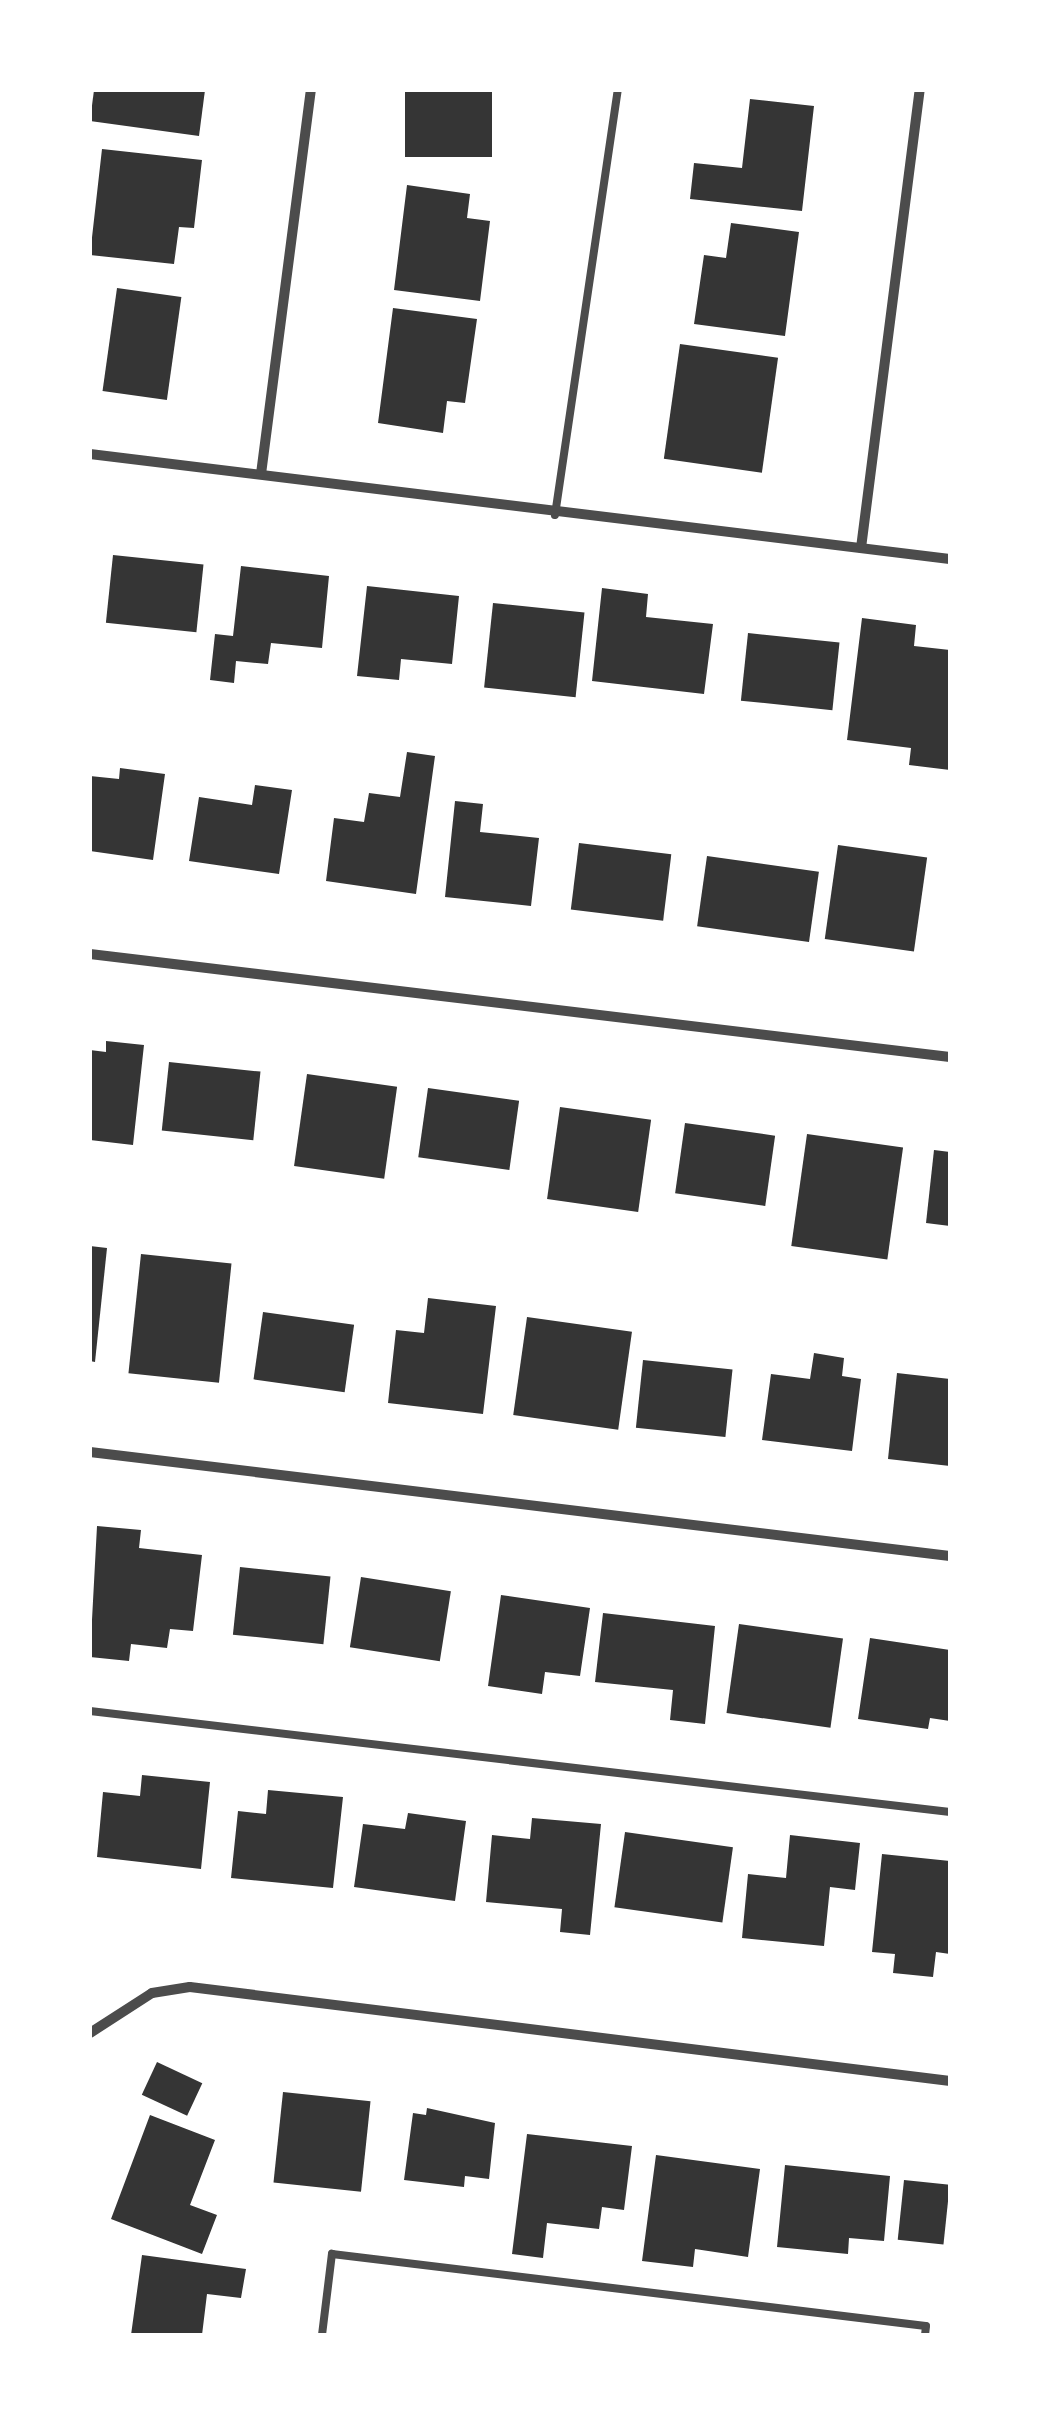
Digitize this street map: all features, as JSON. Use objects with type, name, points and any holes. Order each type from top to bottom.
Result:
[{"type":"street","points":[[261,474],[311,90]]},
{"type":"street","points":[[860,548],[920,90]]},
{"type":"street","points":[[90,454],[555,515],[950,559]]},
{"type":"street","points":[[90,954],[950,1057]]},
{"type":"street","points":[[90,1452],[950,1556]]},
{"type":"street","points":[[90,2034],[152,1993],[190,1987],[950,2081]]},
{"type":"lane","points":[[555,515],[618,90]]},
{"type":"lane","points":[[90,1712],[950,1812]]},
{"type":"lane","points":[[322,2335],[332,2254],[926,2326],[925,2335]]},
{"type":"building","points":[[94,90],[205,90],[199,136],[90,121]]},
{"type":"building","points":[[405,90],[492,90],[492,157],[405,157]]},
{"type":"building","points":[[750,99],[814,106],[802,211],[690,199],[694,163],[742,168]]},
{"type":"building","points":[[102,149],[202,160],[194,228],[179,227],[174,264],[90,255]]},
{"type":"building","points":[[407,185],[470,194],[467,218],[490,221],[480,301],[394,290]]},
{"type":"building","points":[[731,223],[799,232],[785,336],[694,324],[704,255],[726,258]]},
{"type":"building","points":[[117,288],[181,297],[167,400],[103,391]]},
{"type":"building","points":[[393,308],[477,319],[465,403],[447,401],[443,433],[378,423]]},
{"type":"building","points":[[680,344],[778,358],[762,473],[664,459]]},
{"type":"building","points":[[113,555],[204,565],[196,632],[106,623]]},
{"type":"building","points":[[241,566],[329,576],[322,648],[271,643],[268,664],[236,661],[234,683],[210,680],[215,634],[233,636]]},
{"type":"building","points":[[367,586],[459,596],[452,664],[401,659],[399,680],[357,676]]},
{"type":"building","points":[[602,588],[648,594],[646,617],[713,624],[704,694],[592,681]]},
{"type":"building","points":[[493,603],[584,613],[576,697],[484,688]]},
{"type":"building","points":[[862,618],[916,625],[914,646],[950,650],[950,770],[909,765],[911,748],[847,740]]},
{"type":"building","points":[[748,633],[839,643],[832,710],[741,701]]},
{"type":"building","points":[[407,752],[435,756],[416,894],[326,881],[334,818],[364,822],[369,793],[400,797]]},
{"type":"building","points":[[120,768],[165,774],[153,860],[90,851],[90,776],[119,779]]},
{"type":"building","points":[[255,785],[292,790],[279,874],[189,861],[199,797],[252,805]]},
{"type":"building","points":[[455,801],[483,804],[480,832],[539,838],[531,906],[445,897]]},
{"type":"building","points":[[579,843],[671,854],[663,921],[571,910]]},
{"type":"building","points":[[838,845],[927,858],[914,952],[825,939]]},
{"type":"building","points":[[707,856],[819,872],[809,942],[697,926]]},
{"type":"building","points":[[106,1041],[144,1045],[133,1145],[90,1140],[90,1050],[106,1052]]},
{"type":"building","points":[[169,1062],[260,1072],[253,1140],[162,1131]]},
{"type":"building","points":[[307,1074],[397,1087],[384,1179],[294,1166]]},
{"type":"building","points":[[428,1088],[519,1101],[509,1170],[418,1157]]},
{"type":"building","points":[[560,1107],[651,1120],[638,1212],[547,1199]]},
{"type":"building","points":[[685,1123],[775,1136],[765,1206],[675,1193]]},
{"type":"building","points":[[807,1134],[903,1147],[887,1259],[791,1246]]},
{"type":"building","points":[[934,1150],[950,1152],[950,1226],[926,1223]]},
{"type":"building","points":[[90,1246],[107,1248],[95,1362],[90,1361]]},
{"type":"building","points":[[141,1254],[232,1264],[219,1383],[128,1373]]},
{"type":"building","points":[[428,1298],[496,1306],[483,1414],[388,1403],[396,1330],[424,1333]]},
{"type":"building","points":[[263,1312],[354,1325],[345,1392],[254,1379]]},
{"type":"building","points":[[527,1317],[632,1332],[618,1430],[513,1415]]},
{"type":"building","points":[[814,1353],[844,1358],[842,1376],[861,1379],[852,1451],[762,1440],[771,1374],[810,1379]]},
{"type":"building","points":[[643,1360],[733,1369],[725,1437],[636,1428]]},
{"type":"building","points":[[897,1373],[950,1379],[950,1466],[888,1459]]},
{"type":"building","points":[[97,1526],[141,1530],[139,1548],[202,1555],[193,1631],[170,1629],[167,1648],[131,1644],[129,1661],[90,1657]]},
{"type":"building","points":[[240,1567],[331,1577],[323,1644],[233,1635]]},
{"type":"building","points":[[361,1577],[451,1591],[440,1661],[350,1647]]},
{"type":"building","points":[[501,1595],[590,1608],[580,1676],[545,1672],[542,1694],[488,1686]]},
{"type":"building","points":[[603,1613],[715,1626],[705,1724],[670,1720],[673,1690],[595,1682]]},
{"type":"building","points":[[739,1624],[843,1639],[830,1728],[726,1713]]},
{"type":"building","points":[[870,1638],[950,1650],[950,1721],[930,1718],[928,1729],[858,1719]]},
{"type":"building","points":[[142,1775],[210,1782],[201,1869],[97,1857],[103,1792],[140,1796]]},
{"type":"building","points":[[268,1790],[343,1797],[333,1888],[231,1878],[238,1811],[266,1814]]},
{"type":"building","points":[[408,1813],[466,1821],[455,1901],[354,1887],[363,1824],[405,1829]]},
{"type":"building","points":[[532,1818],[601,1824],[590,1935],[560,1932],[562,1909],[486,1902],[492,1835],[530,1839]]},
{"type":"building","points":[[625,1832],[733,1847],[722,1922],[614,1907]]},
{"type":"building","points":[[790,1835],[860,1843],[855,1890],[830,1887],[824,1946],[742,1938],[748,1874],[786,1878]]},
{"type":"building","points":[[882,1854],[950,1861],[950,1954],[936,1952],[933,1977],[893,1973],[895,1954],[872,1952]]},
{"type":"building","points":[[157,2062],[202,2083],[187,2116],[142,2095]]},
{"type":"building","points":[[283,2092],[371,2101],[361,2192],[273,2183]]},
{"type":"building","points":[[427,2108],[495,2123],[489,2179],[465,2176],[464,2187],[404,2180],[413,2113],[426,2115]]},
{"type":"building","points":[[150,2115],[215,2140],[190,2205],[217,2215],[202,2254],[111,2219]]},
{"type":"building","points":[[527,2134],[632,2146],[624,2210],[602,2207],[599,2229],[547,2223],[543,2258],[512,2254]]},
{"type":"building","points":[[656,2155],[760,2169],[748,2257],[695,2249],[693,2267],[642,2261]]},
{"type":"building","points":[[785,2165],[890,2176],[884,2241],[849,2238],[848,2254],[777,2247]]},
{"type":"building","points":[[904,2180],[950,2185],[943,2244],[898,2240]]},
{"type":"building","points":[[142,2255],[246,2269],[241,2298],[207,2294],[202,2335],[131,2335]]}]
